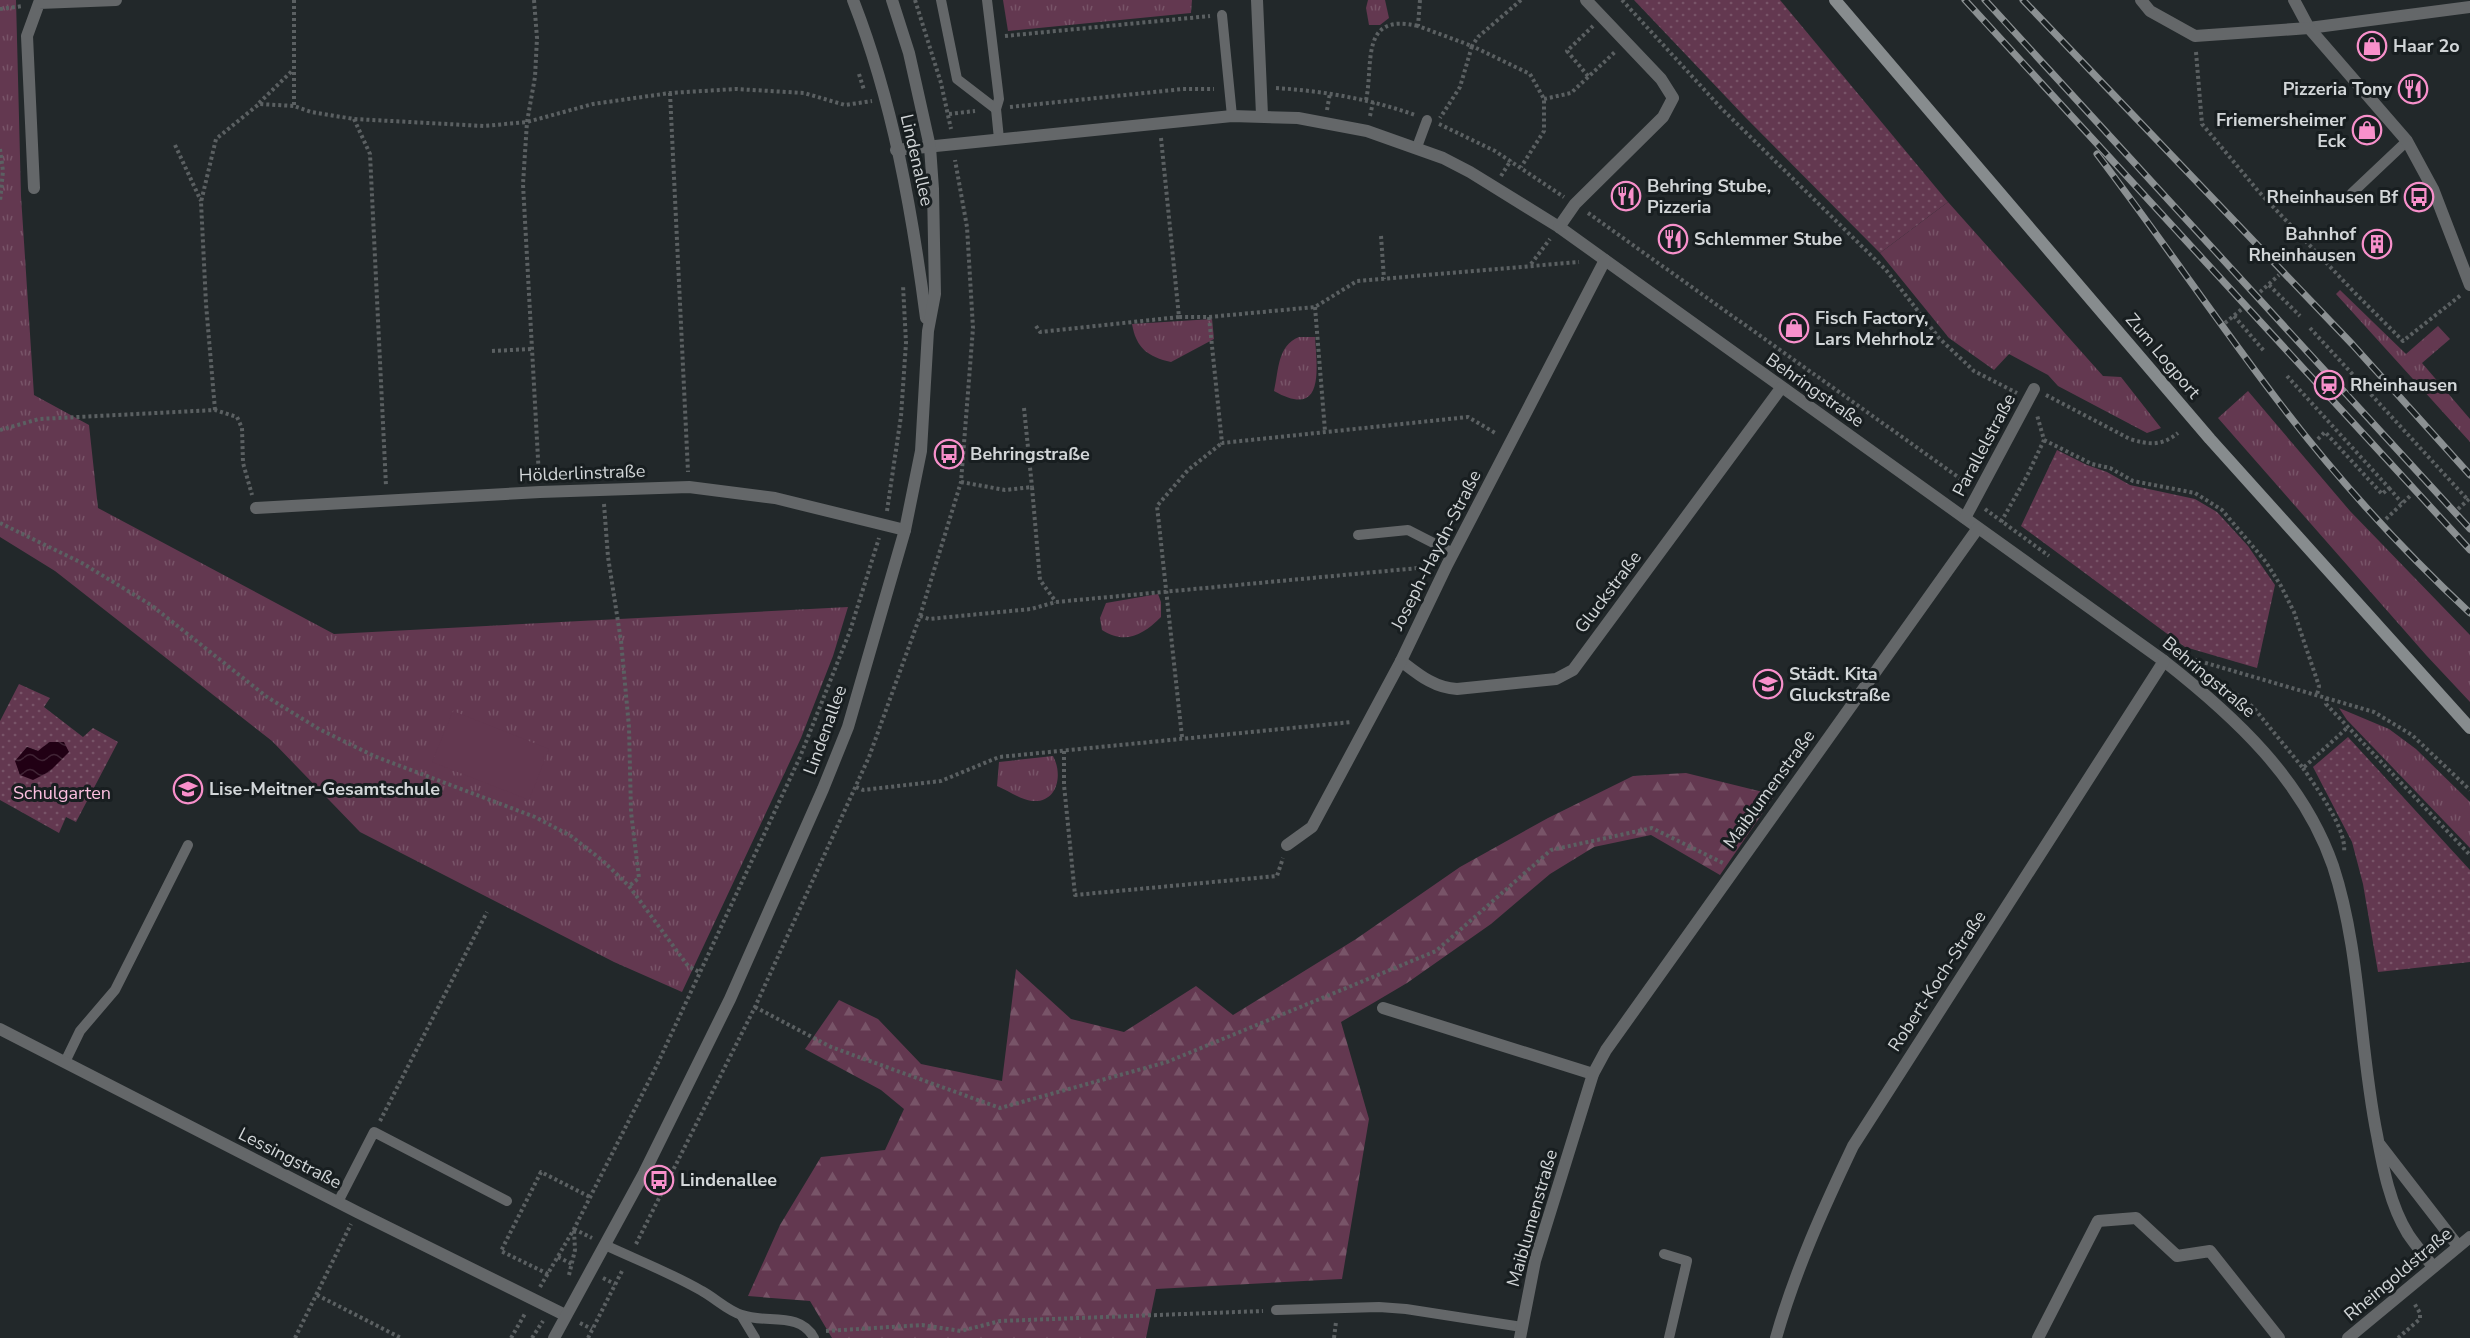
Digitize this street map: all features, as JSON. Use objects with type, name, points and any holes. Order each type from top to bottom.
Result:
[{"type":"main road","name":"Zum Logport","points":[[1835,0],[2210,439],[2470,728]]},
{"type":"street","points":[[34,188],[27,36],[39,3],[116,0]]},
{"type":"street","name":"Lindenallee","points":[[853,0],[885,100],[907,192],[928,332]]},
{"type":"street","name":"Lindenallee","points":[[554,1338],[605,1245],[730,999],[823,789],[848,727],[905,530],[921,451],[928,332],[934,294],[933,189],[930,147],[909,53],[892,0]]},
{"type":"street","points":[[1257,0],[1262,115]]},
{"type":"street","points":[[1559,227],[1575,204],[1663,117],[1673,98],[1660,80],[1586,0]]},
{"type":"street","points":[[2141,0],[2150,11],[2195,36],[2309,28],[2470,7]]},
{"type":"street","points":[[2294,0],[2309,28],[2407,141],[2433,189],[2465,258],[2470,287]]},
{"type":"street","name":"Behringstraße","points":[[896,150],[1160,122],[1262,115],[1298,118],[1356,129],[1417,147],[1470,172],[1559,227],[2169,665],[2247,732],[2289,781],[2314,824],[2332,863],[2343,901],[2350,941],[2368,1094],[2388,1187],[2408,1233],[2433,1267]]},
{"type":"street","name":"Joseph-Haydn-Straße","points":[[1287,845],[1311,827],[1401,662],[1453,553],[1605,260]]},
{"type":"street","name":"Gluckstraße","points":[[1401,662],[1424,679],[1450,689],[1556,679],[1573,670],[1781,388]]},
{"type":"street","name":"Parallelstraße","points":[[1965,518],[2029,398]]},
{"type":"street","name":"Hölderlinstraße","points":[[256,508],[540,492],[689,487],[775,498],[905,530]]},
{"type":"street","name":"Maiblumenstraße","points":[[1521,1332],[1535,1261],[1593,1074],[1606,1050],[1978,528]]},
{"type":"street","name":"Robert-Koch-Straße","points":[[1776,1338],[1786,1301],[1816,1224],[1853,1146],[2169,665]]},
{"type":"street","points":[[1383,1008],[1593,1074]]},
{"type":"street","name":"Lessingstraße","points":[[0,1029],[357,1212],[566,1315]]},
{"type":"street","name":"Behringstraße","points":[[2378,1143],[2458,1246]]},
{"type":"street","points":[[2038,1338],[2098,1221],[2136,1218],[2177,1256],[2210,1251],[2279,1338]]},
{"type":"street","name":"Rheingoldstraße","points":[[2348,1338],[2470,1237]]},
{"type":"lane","points":[[941,0],[957,79],[996,109]]},
{"type":"lane","points":[[987,0],[999,99],[996,109],[999,140]]},
{"type":"lane","points":[[1222,15],[1232,116]]},
{"type":"lane","points":[[1417,147],[1427,120]]},
{"type":"lane","points":[[2352,194],[2407,141]]},
{"type":"lane","points":[[1358,535],[1408,530],[1453,553]]},
{"type":"lane","points":[[65,1062],[80,1031],[115,990],[188,844]]},
{"type":"lane","points":[[338,1202],[374,1132],[507,1201]]},
{"type":"lane","points":[[605,1245],[701,1290],[741,1315],[765,1320],[793,1320],[812,1335]]},
{"type":"lane","points":[[1664,1254],[1687,1261],[1669,1338]]},
{"type":"lane","points":[[1276,1310],[1406,1309],[1521,1332]]},
{"type":"lane","points":[[741,1315],[755,1338]]},
{"type":"path","points":[[294,0],[292,71],[294,106]]},
{"type":"path","points":[[534,0],[537,38],[535,77],[527,122],[523,184],[540,492]]},
{"type":"path","points":[[915,0],[949,114],[1183,89],[1229,88]]},
{"type":"path","points":[[1418,26],[1420,0]]},
{"type":"path","points":[[1521,0],[1478,37],[1472,46],[1460,87],[1438,124],[1467,136],[1521,167],[1980,492]]},
{"type":"path","points":[[1622,0],[1722,110],[1886,270],[1939,338],[1974,370],[2029,398],[2144,444],[2168,441],[2178,433]]},
{"type":"path","points":[[992,38],[1222,15]]},
{"type":"path","points":[[1588,76],[1567,51],[1602,17]]},
{"type":"path","points":[[1366,100],[1368,65],[1373,41],[1382,28],[1392,24],[1418,26],[1472,46],[1530,74],[1544,99],[1544,132],[1521,167]]},
{"type":"path","points":[[2195,36],[2202,124],[2259,192],[2403,341],[2470,287]]},
{"type":"path","points":[[1544,99],[1571,93],[1625,42]]},
{"type":"path","points":[[858,69],[870,114]]},
{"type":"path","points":[[215,410],[206,304],[201,202],[216,139],[259,104],[292,71]]},
{"type":"path","points":[[1262,87],[1330,93],[1366,100],[1427,120]]},
{"type":"path","points":[[259,104],[294,106],[311,112],[354,119],[484,126],[527,122],[593,104],[670,93],[748,90],[804,93],[845,105],[885,100]]},
{"type":"path","points":[[670,93],[689,487]]},
{"type":"path","points":[[354,119],[370,154],[386,501]]},
{"type":"path","points":[[1160,122],[1179,317]]},
{"type":"path","points":[[175,146],[201,202]]},
{"type":"path","points":[[0,149],[3,171],[0,202]]},
{"type":"path","points":[[1531,265],[1559,227]]},
{"type":"path","points":[[1381,236],[1384,279]]},
{"type":"path","points":[[1036,326],[1040,332],[1179,317],[1209,317],[1315,307],[1357,281],[1605,260]]},
{"type":"path","points":[[511,1338],[574,1229],[701,973],[800,757],[850,632],[891,497],[901,416],[906,343],[903,275]]},
{"type":"path","points":[[2260,292],[2279,275]]},
{"type":"path","points":[[2269,285],[2300,316]]},
{"type":"path","points":[[1315,307],[1325,431]]},
{"type":"path","points":[[2225,323],[2242,309]]},
{"type":"path","points":[[2234,316],[2264,351]]},
{"type":"path","points":[[1209,317],[1222,443]]},
{"type":"path","points":[[2310,328],[2469,499],[2458,509]]},
{"type":"path","points":[[492,351],[531,349]]},
{"type":"path","points":[[2287,376],[2402,503]]},
{"type":"path","points":[[1992,538],[2027,476],[2044,440],[2036,411],[2029,398]]},
{"type":"path","points":[[1024,408],[1040,580],[1056,602]]},
{"type":"path","points":[[0,430],[39,419],[215,410],[237,417],[242,428],[243,463],[256,508]]},
{"type":"path","points":[[1182,737],[1157,506],[1188,470],[1222,443],[1468,417],[1512,442]]},
{"type":"path","points":[[2317,440],[2325,432],[2382,494],[2389,488]]},
{"type":"path","points":[[2044,440],[2091,464],[2110,468],[2133,481],[2195,493],[2222,510],[2266,562],[2281,586],[2294,612],[2319,686],[2317,695]]},
{"type":"path","points":[[961,482],[1005,490],[1032,487]]},
{"type":"path","points":[[603,490],[608,557],[621,641],[629,728],[631,812],[639,879],[629,886]]},
{"type":"path","points":[[2386,519],[2411,495]]},
{"type":"path","points":[[0,523],[82,563],[151,605],[267,698],[319,729],[374,756],[535,817],[571,836],[603,861],[629,886],[688,966],[701,973]]},
{"type":"path","points":[[920,616],[929,619],[1031,609],[1056,602],[1447,565]]},
{"type":"path","points":[[2169,665],[2183,655],[2364,709],[2392,721],[2412,735],[2470,790]]},
{"type":"path","points":[[2327,698],[2326,704],[2470,855]]},
{"type":"path","points":[[856,787],[863,790],[940,781],[999,757],[1369,720]]},
{"type":"path","points":[[1064,751],[1064,784],[1075,895],[1277,876],[1287,845]]},
{"type":"path","points":[[755,1007],[831,1047],[1000,1108],[1167,1062],[1436,951],[1551,850],[1652,828],[1735,868]]},
{"type":"path","points":[[374,1132],[487,912]]},
{"type":"path","points":[[548,1274],[501,1251],[541,1172],[590,1197]]},
{"type":"path","points":[[295,1338],[357,1212]]},
{"type":"path","points":[[564,1284],[575,1251],[574,1229]]},
{"type":"path","points":[[2398,1338],[2420,1318],[2420,1313],[2405,1290]]},
{"type":"path","points":[[316,1295],[401,1338]]},
{"type":"path","points":[[532,1338],[550,1308]]},
{"type":"path","points":[[812,1335],[922,1325],[961,1331],[1000,1321],[1276,1310]]},
{"type":"path","points":[[961,1331],[964,1338]]},
{"type":"green space","points":[[0,0],[16,0],[21,196],[34,395],[89,425],[98,508],[334,634],[848,607],[833,656],[801,738],[682,992],[614,962],[360,832],[272,741],[55,571],[0,537]]},
{"type":"green space","points":[[1003,0],[1192,0],[1191,13],[1008,31]]},
{"type":"green space","points":[[1368,0],[1385,0],[1389,18],[1380,25],[1369,25],[1366,8]]},
{"type":"green space","points":[[1634,0],[1780,0],[1948,202],[1880,253],[1746,118]]},
{"type":"green space","points":[[1948,202],[2103,376],[2121,377],[2161,428],[2147,433],[2058,386],[2048,375],[2009,354],[1994,370],[1949,338],[1880,253]]},
{"type":"green space","points":[[2340,290],[2406,354],[2438,326],[2450,339],[2422,363],[2470,419],[2470,442],[2336,294]]},
{"type":"green space","points":[[1212,319],[1214,339],[1171,362],[1144,350],[1132,324]]},
{"type":"green space","points":[[1299,337],[1315,337],[1317,363],[1314,387],[1310,395],[1302,399],[1290,398],[1274,391],[1283,353],[1292,341]]},
{"type":"green space","points":[[2248,391],[2350,511],[2470,635],[2470,702],[2218,418]]},
{"type":"green space","points":[[2057,450],[2130,485],[2195,499],[2217,512],[2248,546],[2275,585],[2257,668],[2185,647],[2021,526]]},
{"type":"green space","points":[[1158,594],[1161,602],[1161,617],[1147,629],[1126,637],[1118,637],[1102,630],[1100,618],[1106,603]]},
{"type":"green space","name":"Schulgarten","points":[[19,684],[50,698],[44,707],[83,737],[93,728],[118,742],[76,822],[66,817],[59,833],[0,800],[0,721]],"holes":[[[27,747],[38,751],[69,751],[59,760],[20,775],[16,761]]]},
{"type":"green space","points":[[2339,708],[2389,729],[2416,749],[2470,802],[2470,848],[2347,720]]},
{"type":"green space","points":[[453,711],[549,749],[529,800],[432,762]]},
{"type":"green space","points":[[2348,737],[2470,870],[2470,962],[2378,972],[2363,884],[2352,842],[2313,767]]},
{"type":"green space","points":[[1053,756],[1058,779],[1053,792],[1048,797],[1032,801],[997,786],[999,762]]},
{"type":"green space","points":[[1686,773],[1775,795],[1720,875],[1651,835],[1594,847],[1550,874],[1491,924],[1407,983],[1341,1022],[1369,1119],[1342,1279],[1156,1289],[1146,1338],[832,1338],[810,1301],[748,1296],[780,1225],[821,1157],[885,1150],[904,1109],[881,1090],[805,1049],[839,1000],[878,1019],[921,1064],[1002,1081],[1016,969],[1071,1019],[1124,1032],[1196,986],[1233,1015],[1356,939],[1460,867],[1548,818],[1633,776]]},
{"type":"water","points":[[49,742],[64,742],[69,752],[49,772],[33,780],[20,775],[15,761],[27,747],[38,751]]},
{"type":"railway","points":[[1965,0],[2470,550]]},
{"type":"railway","points":[[1985,0],[2470,529]]},
{"type":"railway","points":[[2023,0],[2352,344],[2470,475]]},
{"type":"railway","points":[[2097,154],[2297,426],[2393,536],[2470,613]]},
{"type":"place","name":"Haar 2o","points":[[2372,46]]},
{"type":"place","name":"Pizzeria Tony","points":[[2413,89]]},
{"type":"place","name":"Friemersheimer Eck","points":[[2367,130]]},
{"type":"place","name":"Behring Stube, Pizzeria","points":[[1626,196]]},
{"type":"place","name":"Rheinhausen Bf","points":[[2419,197]]},
{"type":"place","name":"Schlemmer Stube","points":[[1673,239]]},
{"type":"place","name":"Bahnhof Rheinhausen","points":[[2377,244]]},
{"type":"place","name":"Fisch Factory, Lars Mehrholz","points":[[1794,328]]},
{"type":"place","name":"Rheinhausen","points":[[2329,385]]},
{"type":"place","name":"Behringstraße","points":[[949,454]]},
{"type":"place","name":"Städt. Kita Gluckstraße","points":[[1768,684]]},
{"type":"place","name":"Lise-Meitner-Gesamtschule","points":[[188,789]]},
{"type":"place","name":"Lindenallee","points":[[659,1180]]}]
